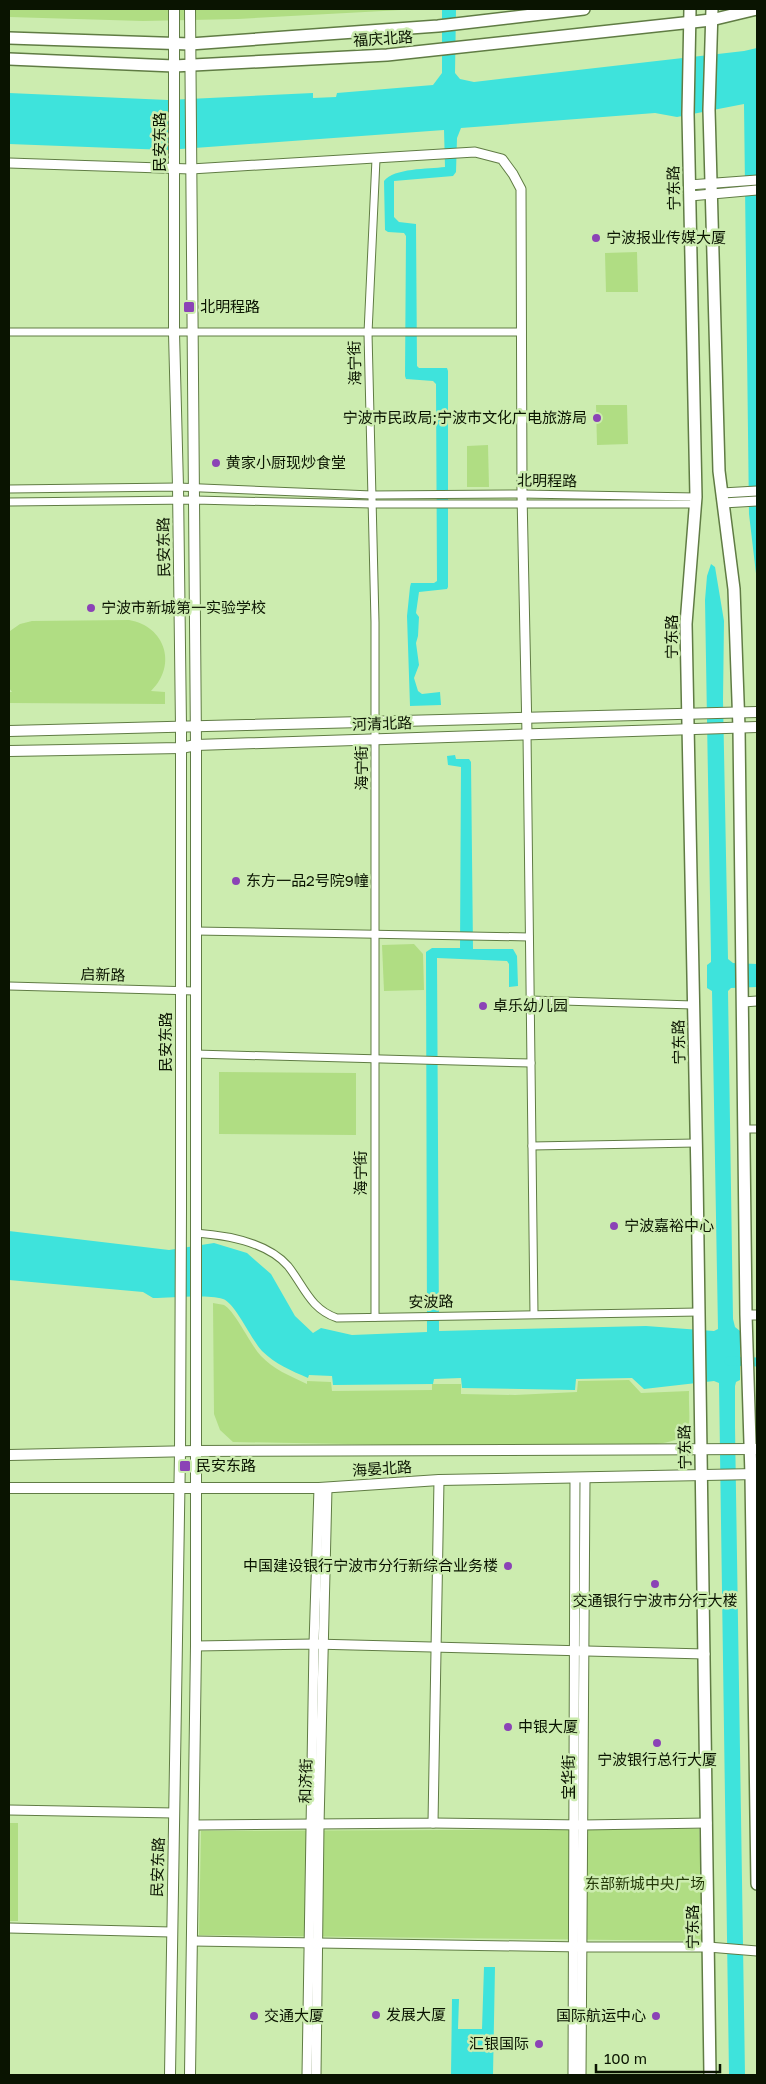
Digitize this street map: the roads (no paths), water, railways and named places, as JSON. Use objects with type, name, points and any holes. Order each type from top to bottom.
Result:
[{"type":"main road","name":"民安东路","points":[[170,2075],[180,1452],[181,1256],[181,727],[174,333],[174,9]]},
{"type":"main road","name":"民安东路","points":[[190,9],[196,745],[196,1646],[193,1941]]},
{"type":"main road","name":"福庆北路","points":[[9,38],[190,44],[438,26],[584,9]]},
{"type":"main road","name":"宁东路","points":[[690,9],[688,114],[695,501],[686,624],[705,1654],[710,2075]]},
{"type":"main road","name":"福庆北路","points":[[9,59],[174,66],[387,55],[690,22],[712,14],[757,10]]},
{"type":"main road","points":[[712,14],[709,56],[709,110],[719,470],[734,589],[740,728],[744,1129],[752,1315],[748,1336],[748,1380],[754,1449],[757,1884]]},
{"type":"main road","name":"河清北路","points":[[9,731],[757,712]]},
{"type":"main road","name":"河清北路","points":[[9,751],[181,748],[196,745],[757,727]]},
{"type":"main road","name":"海晏北路","points":[[9,1455],[195,1451],[754,1449]]},
{"type":"main road","name":"海晏北路","points":[[9,1488],[323,1488],[438,1480],[754,1474]]},
{"type":"main road","points":[[190,2075],[193,1941]]},
{"type":"street","points":[[9,163],[191,169],[475,152],[502,159],[521,189],[522,494],[527,718],[534,1314]]},
{"type":"street","name":"海宁街","points":[[375,1317],[375,722],[368,333],[376,159]]},
{"type":"street","points":[[712,189],[757,180]]},
{"type":"street","points":[[689,191],[712,189],[757,190]]},
{"type":"street","points":[[9,332],[522,332]]},
{"type":"street","name":"北明程路","points":[[9,489],[194,488],[372,495],[522,494],[695,501]]},
{"type":"street","points":[[723,498],[757,491]]},
{"type":"street","points":[[723,498],[757,501]]},
{"type":"street","name":"北明程路","points":[[9,502],[194,500],[372,504],[523,504],[695,501]]},
{"type":"street","points":[[196,931],[529,937]]},
{"type":"street","name":"启新路","points":[[9,986],[195,991]]},
{"type":"street","points":[[530,1000],[694,1005]]},
{"type":"street","points":[[743,1002],[757,1001]]},
{"type":"street","points":[[195,1054],[531,1063]]},
{"type":"street","points":[[744,1129],[757,1129]]},
{"type":"street","points":[[532,1146],[696,1143]]},
{"type":"street","name":"安波路","points":[[195,1232],[236,1239],[255,1245],[282,1260],[319,1309],[337,1318],[699,1312]]},
{"type":"street","name":"宝华街","points":[[580,1478],[578,1947],[581,2075]]},
{"type":"street","points":[[434,1823],[438,1480]]},
{"type":"street","name":"和济街","points":[[316,2075],[315,1825],[323,1488]]},
{"type":"street","points":[[196,1646],[319,1644],[705,1654]]},
{"type":"street","points":[[9,1810],[174,1813]]},
{"type":"street","points":[[195,1825],[707,1823]]},
{"type":"street","points":[[9,1928],[171,1932]]},
{"type":"street","points":[[193,1941],[578,1947],[708,1947],[757,1951]]},
{"type":"street","name":"和济街","points":[[307,2075],[314,1943]]},
{"type":"street","name":"宝华街","points":[[573,2075],[578,1947]]},
{"type":"water","points":[[442,9],[456,9],[455,73],[460,79],[474,82],[757,48],[757,582],[749,514],[744,104],[677,117],[655,113],[461,128],[457,138],[456,172],[453,176],[394,181],[394,217],[399,222],[416,224],[417,366],[419,368],[447,368],[448,371],[448,587],[447,589],[419,592],[416,613],[419,617],[416,643],[419,665],[414,678],[418,691],[422,694],[440,692],[441,705],[410,706],[407,616],[410,587],[411,583],[434,583],[437,581],[436,384],[433,381],[406,379],[405,376],[406,236],[404,233],[388,232],[385,230],[384,181],[403,171],[445,167],[444,130],[167,150],[9,144],[9,93],[168,100],[313,93],[313,98],[336,97],[337,93],[433,85],[442,73]]},
{"type":"water","points":[[711,564],[715,567],[724,621],[723,700],[728,959],[733,963],[757,964],[757,987],[731,988],[728,991],[733,1319],[735,1327],[740,1331],[740,1380],[736,1382],[735,1386],[735,1427],[745,2075],[729,2075],[719,1383],[714,1381],[644,1389],[632,1378],[576,1379],[575,1390],[462,1388],[461,1378],[434,1379],[433,1384],[333,1385],[332,1376],[309,1375],[308,1378],[272,1360],[262,1351],[233,1307],[223,1299],[198,1296],[153,1298],[143,1292],[9,1280],[9,1231],[169,1250],[214,1243],[247,1253],[271,1274],[295,1316],[313,1333],[321,1328],[352,1335],[427,1332],[426,952],[432,948],[460,948],[461,767],[448,765],[447,756],[455,755],[456,759],[469,759],[471,762],[473,949],[513,949],[517,956],[518,986],[509,987],[509,964],[507,961],[437,958],[439,1331],[646,1326],[714,1331],[718,1329],[712,991],[707,988],[707,965],[711,962],[711,956],[705,600],[707,576]]},
{"type":"water","points":[[484,1967],[495,1967],[493,2075],[451,2075],[452,1999],[459,1999],[458,2029],[482,2029]]},
{"type":"waterway","points":[[729,1361],[757,1362]]},
{"type":"place","name":"宁波报业传媒大厦","points":[[596,238]]},
{"type":"place","name":"北明程路","points":[[189,307]]},
{"type":"place","name":"宁波市民政局;宁波市文化广电旅游局","points":[[597,418]]},
{"type":"place","name":"黄家小厨现炒食堂","points":[[216,463]]},
{"type":"place","name":"宁波市新城第一实验学校","points":[[91,608]]},
{"type":"place","name":"东方一品2号院9幢","points":[[236,881]]},
{"type":"place","name":"卓乐幼儿园","points":[[483,1006]]},
{"type":"place","name":"宁波嘉裕中心","points":[[614,1226]]},
{"type":"place","name":"民安东路","points":[[185,1466]]},
{"type":"place","name":"中国建设银行宁波市分行新综合业务楼","points":[[508,1566]]},
{"type":"place","name":"交通银行宁波市分行大楼","points":[[655,1584]]},
{"type":"place","name":"中银大厦","points":[[508,1727]]},
{"type":"place","name":"宁波银行总行大厦","points":[[657,1743]]},
{"type":"place","name":"发展大厦","points":[[376,2015]]},
{"type":"place","name":"交通大厦","points":[[254,2016]]},
{"type":"place","name":"国际航运中心","points":[[656,2016]]},
{"type":"place","name":"汇银国际","points":[[539,2044]]},
{"type":"park label","name":"东部新城中央广场","points":[[645,1884]]}]
